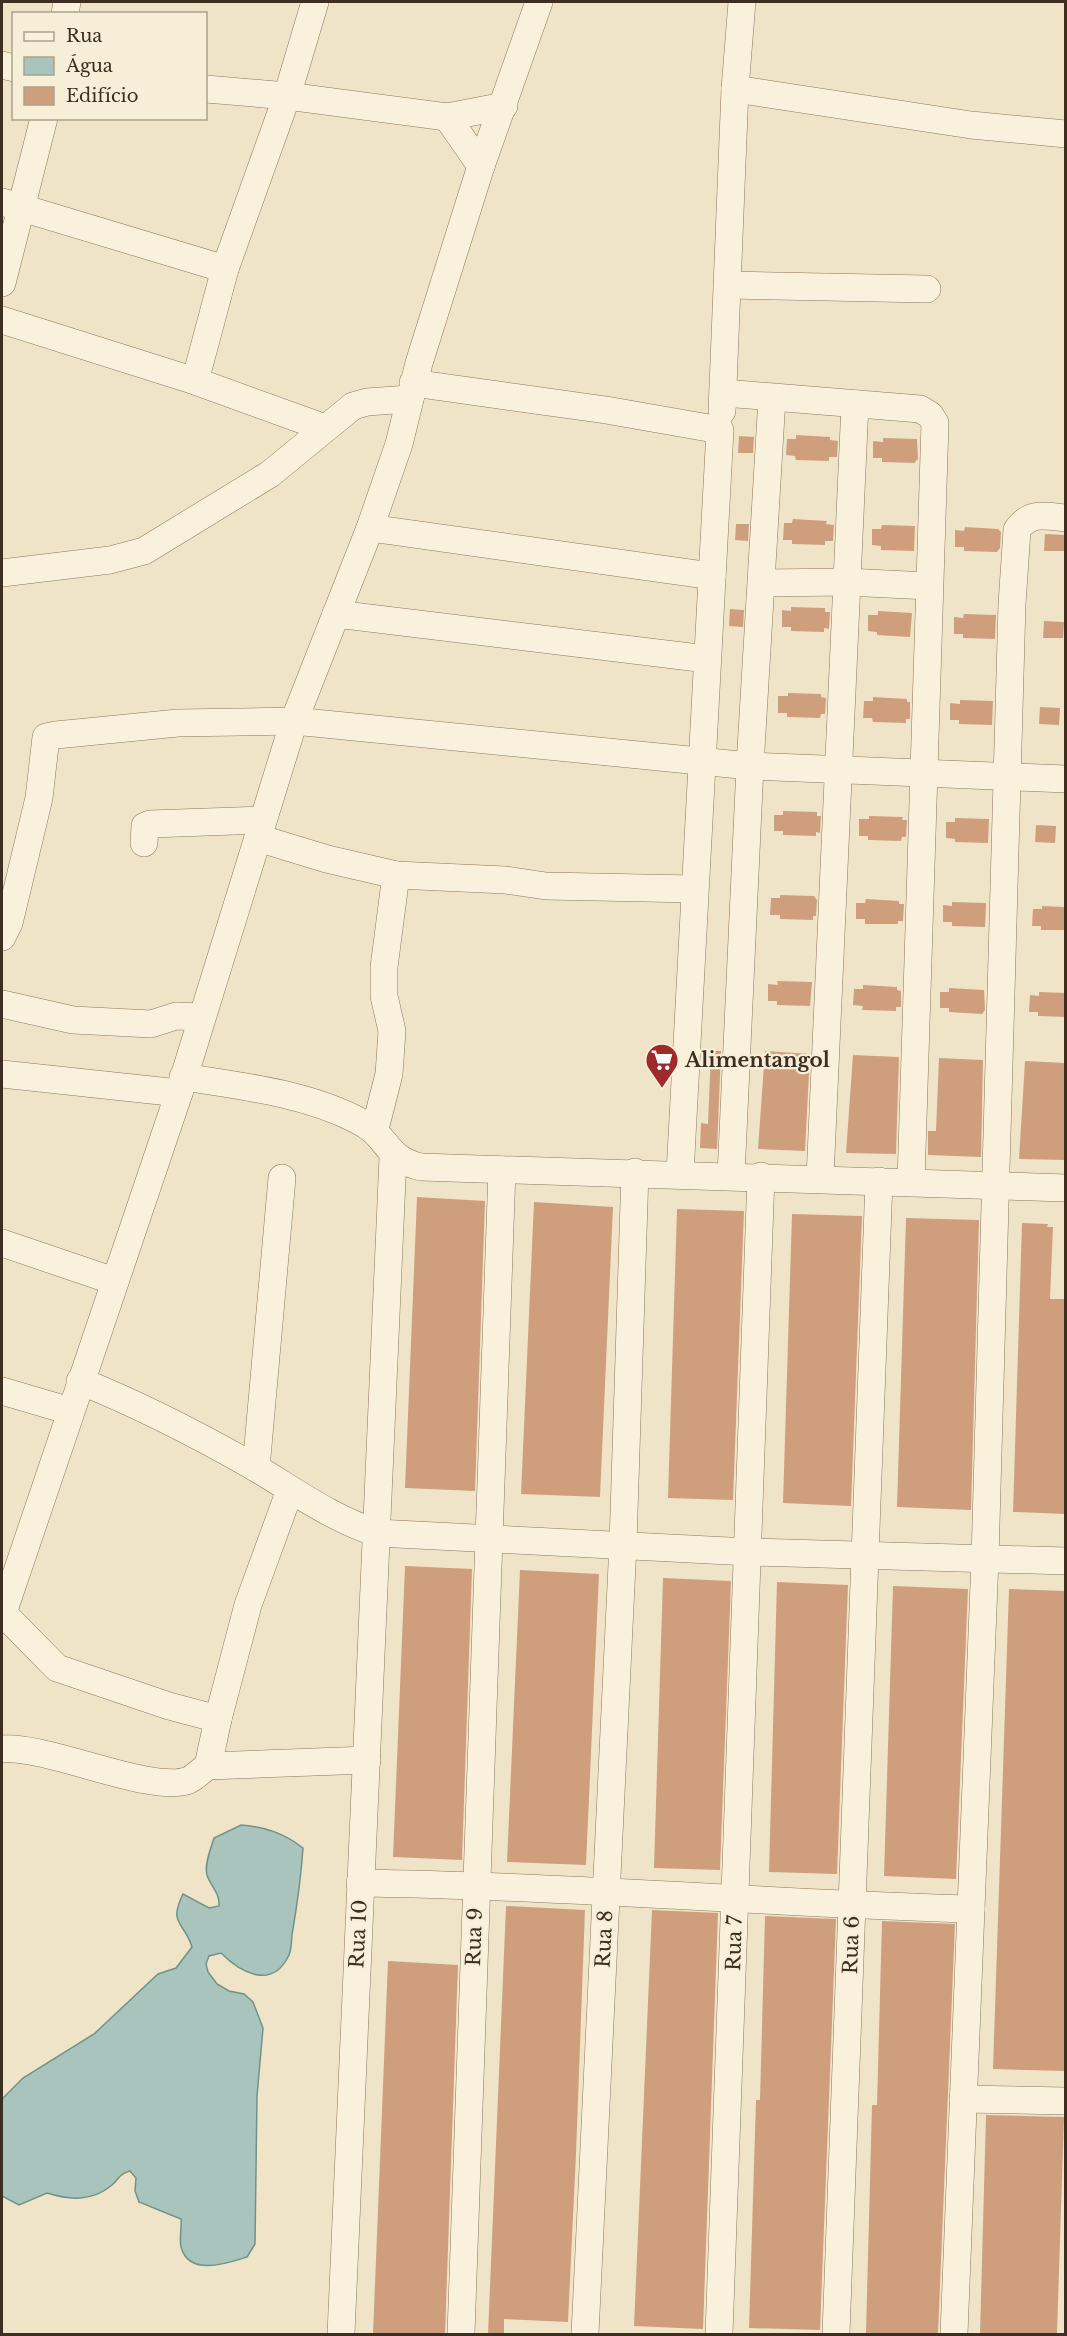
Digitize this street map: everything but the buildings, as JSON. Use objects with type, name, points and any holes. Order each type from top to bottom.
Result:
[{"type":"street","points":[[195,381],[225,268],[287,96],[315,2]]},
{"type":"street","points":[[218,1719],[169,1706],[57,1668],[2,1613],[181,1085],[294,721],[370,528],[404,429],[411,391],[481,166],[539,2]]},
{"type":"street","points":[[680,1174],[694,889],[724,393],[735,89],[742,2]]},
{"type":"street","points":[[207,89],[287,96],[447,117],[504,106]]},
{"type":"street","points":[[735,89],[971,125],[1065,134]]},
{"type":"street","points":[[447,117],[481,166]]},
{"type":"street","points":[[2,283],[12,205],[43,120]]},
{"type":"street","points":[[12,205],[225,268]]},
{"type":"street","points":[[728,285],[927,289]]},
{"type":"street","points":[[2,320],[195,381],[325,428]]},
{"type":"street","points":[[2,573],[110,560],[144,551],[270,474],[325,428],[360,404],[411,391],[606,410],[720,430]]},
{"type":"street","points":[[724,393],[920,409],[930,415],[935,423],[910,1182]]},
{"type":"street","points":[[731,1176],[750,766],[772,398]]},
{"type":"street","points":[[820,1179],[855,404]]},
{"type":"street","points":[[954,2334],[985,1559],[1006,775],[1017,530],[1024,520],[1035,515],[1065,518]]},
{"type":"street","points":[[370,528],[712,576]]},
{"type":"street","points":[[762,583],[846,582],[929,586]]},
{"type":"street","points":[[336,614],[707,659]]},
{"type":"street","points":[[2,937],[9,923],[39,798],[46,737],[177,723],[294,721],[750,766],[1065,779]]},
{"type":"street","points":[[144,843],[145,826],[150,825],[260,829],[396,875],[505,880],[546,886],[694,889]]},
{"type":"street","points":[[375,1129],[389,1074],[392,1031],[384,996],[384,967],[396,875]]},
{"type":"street","points":[[2,1004],[73,1020],[150,1024],[176,1016],[202,1017]]},
{"type":"street","points":[[2,1074],[249,1088],[308,1101],[333,1109],[375,1129],[393,1156],[421,1167],[761,1176],[1065,1188]]},
{"type":"street","name":"Rua 10","points":[[341,2334],[393,1156]]},
{"type":"street","name":"Rua 9","points":[[461,2334],[487,1540],[502,1170]]},
{"type":"street","name":"Rua 8","points":[[585,2334],[623,1544],[635,1172]]},
{"type":"street","name":"Rua 7","points":[[719,2334],[761,1176]]},
{"type":"street","points":[[256,1468],[282,1178]]},
{"type":"street","name":"Rua 6","points":[[836,2334],[867,1556],[879,1181]]},
{"type":"street","points":[[2,1243],[114,1281]]},
{"type":"street","points":[[80,1381],[123,1398],[256,1468],[348,1523],[377,1533],[749,1552],[1065,1561]]},
{"type":"street","points":[[2,1390],[70,1411]]},
{"type":"street","points":[[208,1766],[248,1605],[290,1490]]},
{"type":"street","points":[[2,1749],[70,1760],[159,1782],[188,1780],[208,1766],[367,1760]]},
{"type":"street","points":[[360,1883],[476,1884],[853,1905],[971,1909]]},
{"type":"street","points":[[963,2099],[1065,2101]]},
{"type":"water","points":[[241,1825],[266,1829],[289,1838],[303,1848],[291,1949],[281,1967],[273,1973],[255,1975],[237,1966],[221,1953],[209,1956],[206,1964],[208,1972],[217,1984],[229,1991],[244,1994],[253,2002],[263,2028],[257,2096],[255,2244],[247,2257],[210,2266],[192,2262],[185,2256],[180,2240],[181,2219],[139,2202],[135,2191],[136,2178],[130,2171],[121,2175],[104,2191],[88,2197],[72,2198],[47,2193],[19,2205],[2,2196],[2,2099],[23,2078],[94,2034],[158,1974],[176,1968],[192,1947],[177,1918],[183,1894],[209,1908],[219,1906],[217,1894],[207,1875],[208,1856],[214,1838]]},
{"type":"place","name":"Alimentangol","points":[[662,1089]]}]
